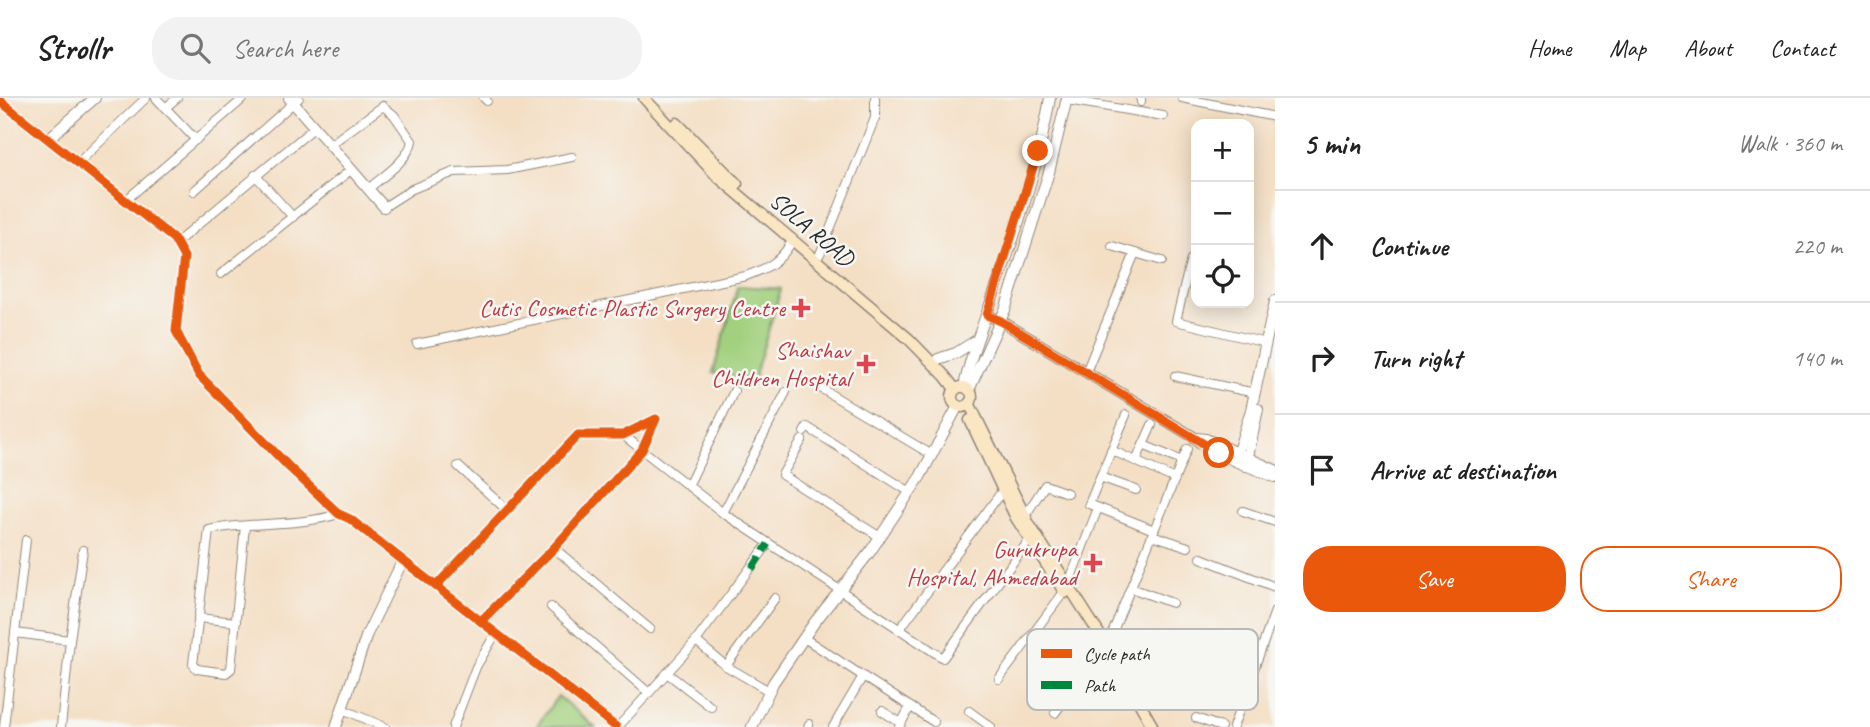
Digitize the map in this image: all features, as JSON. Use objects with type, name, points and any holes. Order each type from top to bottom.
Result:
[{"type":"main road","name":"SOLA ROAD","points":[[644,98],[717,176],[909,339],[945,376],[962,388]]},
{"type":"main road","name":"SOLA ROAD","points":[[653,98],[727,176],[914,334],[949,370],[962,388]]},
{"type":"main road","points":[[964,405],[972,396],[962,388],[952,398],[964,405],[1066,589]]},
{"type":"main road","points":[[964,405],[976,436],[1030,539],[1092,629]]},
{"type":"main road","points":[[1137,710],[1146,727]]},
{"type":"main road","points":[[1142,710],[1153,727]]},
{"type":"street","points":[[49,138],[95,98]]},
{"type":"street","points":[[79,162],[146,98]]},
{"type":"street","points":[[156,98],[196,140]]},
{"type":"street","points":[[165,108],[177,98]]},
{"type":"street","points":[[126,200],[244,98]]},
{"type":"street","points":[[820,254],[875,118],[875,98]]},
{"type":"street","points":[[962,388],[1029,183],[1050,98]]},
{"type":"street","points":[[1182,98],[1275,117]]},
{"type":"street","points":[[962,388],[1001,321],[1027,244],[1067,99],[1163,116]]},
{"type":"street","points":[[194,191],[294,100],[384,207],[412,189],[454,172],[507,170],[572,157]]},
{"type":"street","points":[[0,101],[79,162],[176,243],[184,257],[176,331],[199,375],[290,468],[339,514],[350,519],[617,727],[696,641],[768,544]]},
{"type":"street","points":[[331,145],[386,106],[412,141],[411,148],[406,156],[369,188]]},
{"type":"street","points":[[176,243],[315,127]]},
{"type":"street","points":[[221,274],[352,169]]},
{"type":"street","points":[[255,175],[293,217]]},
{"type":"street","points":[[417,344],[746,276],[775,264],[793,239]]},
{"type":"street","points":[[1112,246],[1161,261]]},
{"type":"street","points":[[1086,372],[1135,253]]},
{"type":"street","points":[[1191,259],[1176,321],[1266,343]]},
{"type":"street","points":[[1236,458],[1255,393],[1275,300]]},
{"type":"street","points":[[987,315],[1196,438],[1203,445],[1275,470]]},
{"type":"street","points":[[1247,462],[1275,326]]},
{"type":"street","points":[[938,359],[956,353],[977,339]]},
{"type":"street","points":[[1175,376],[1255,393]]},
{"type":"street","points":[[817,386],[932,455]]},
{"type":"street","points":[[688,486],[734,391]]},
{"type":"street","points":[[723,513],[786,392]]},
{"type":"street","points":[[752,727],[769,691],[804,638],[911,492],[964,405]]},
{"type":"street","points":[[1126,415],[1089,504],[1188,548]]},
{"type":"street","points":[[436,586],[578,435],[623,435],[656,419],[642,450],[554,548],[481,621]]},
{"type":"street","points":[[1136,461],[1152,425]]},
{"type":"street","points":[[880,537],[782,475],[807,427],[911,492]]},
{"type":"street","points":[[623,435],[723,513],[839,592],[943,658],[1030,539]]},
{"type":"street","points":[[1143,445],[1182,461]]},
{"type":"street","points":[[1112,629],[1187,449]]},
{"type":"street","points":[[1111,450],[1175,479]]},
{"type":"street","points":[[1247,462],[1275,477]]},
{"type":"street","points":[[458,466],[507,510]]},
{"type":"street","points":[[1100,477],[1136,490]]},
{"type":"street","points":[[1025,516],[1045,485],[1067,493]]},
{"type":"street","points":[[899,630],[1003,490]]},
{"type":"street","points":[[1036,629],[1066,589],[1098,508]]},
{"type":"street","points":[[1243,511],[1275,522]]},
{"type":"street","points":[[246,526],[231,669],[226,673],[197,669],[194,666],[198,618],[209,530],[246,526],[310,522],[339,514]]},
{"type":"street","points":[[4,727],[26,540]]},
{"type":"street","points":[[554,548],[650,629]]},
{"type":"street","points":[[61,727],[83,550]]},
{"type":"street","points":[[1201,558],[1275,587]]},
{"type":"street","points":[[336,727],[367,634],[403,560]]},
{"type":"street","points":[[1130,588],[1172,603]]},
{"type":"street","points":[[726,666],[775,598]]},
{"type":"street","points":[[551,607],[649,693]]},
{"type":"street","points":[[1258,657],[1275,611]]},
{"type":"street","points":[[198,618],[236,622]]},
{"type":"street","points":[[15,633],[70,640]]},
{"type":"street","points":[[453,727],[476,667],[496,633]]},
{"type":"street","points":[[804,638],[934,722]]},
{"type":"street","points":[[696,641],[726,666],[769,691]]},
{"type":"street","points":[[999,679],[1027,641]]},
{"type":"street","points":[[667,673],[711,707]]},
{"type":"street","points":[[833,727],[863,676]]},
{"type":"street","points":[[881,711],[900,725],[910,707]]},
{"type":"street","points":[[342,709],[385,727]]},
{"type":"street","points":[[1233,727],[1239,710]]},
{"type":"street","points":[[969,711],[991,727]]},
{"type":"street","points":[[1196,718],[1222,727]]},
{"type":"green space","points":[[738,286],[781,289],[753,381],[713,373]]},
{"type":"green space","points":[[558,696],[595,727],[536,727]]},
{"type":"marked path","points":[[752,569],[768,544]]},
{"type":"cycle path","points":[[0,101],[174,239],[184,257],[176,331],[199,375],[290,468],[339,514],[350,519],[616,727]]},
{"type":"cycle path","points":[[436,586],[578,435],[623,435],[656,419],[642,450],[554,548],[481,621]]},
{"type":"place","name":"Cutis Cosmetic Plastic Surgery Centre","points":[[801,308]]},
{"type":"place","name":"Shaishav Children Hospital","points":[[866,364]]},
{"type":"place","name":"Gurukrupa Hospital, Ahmedabad","points":[[1093,563]]},
{"type":"route","points":[[1038,151],[987,315],[1219,453]]}]
